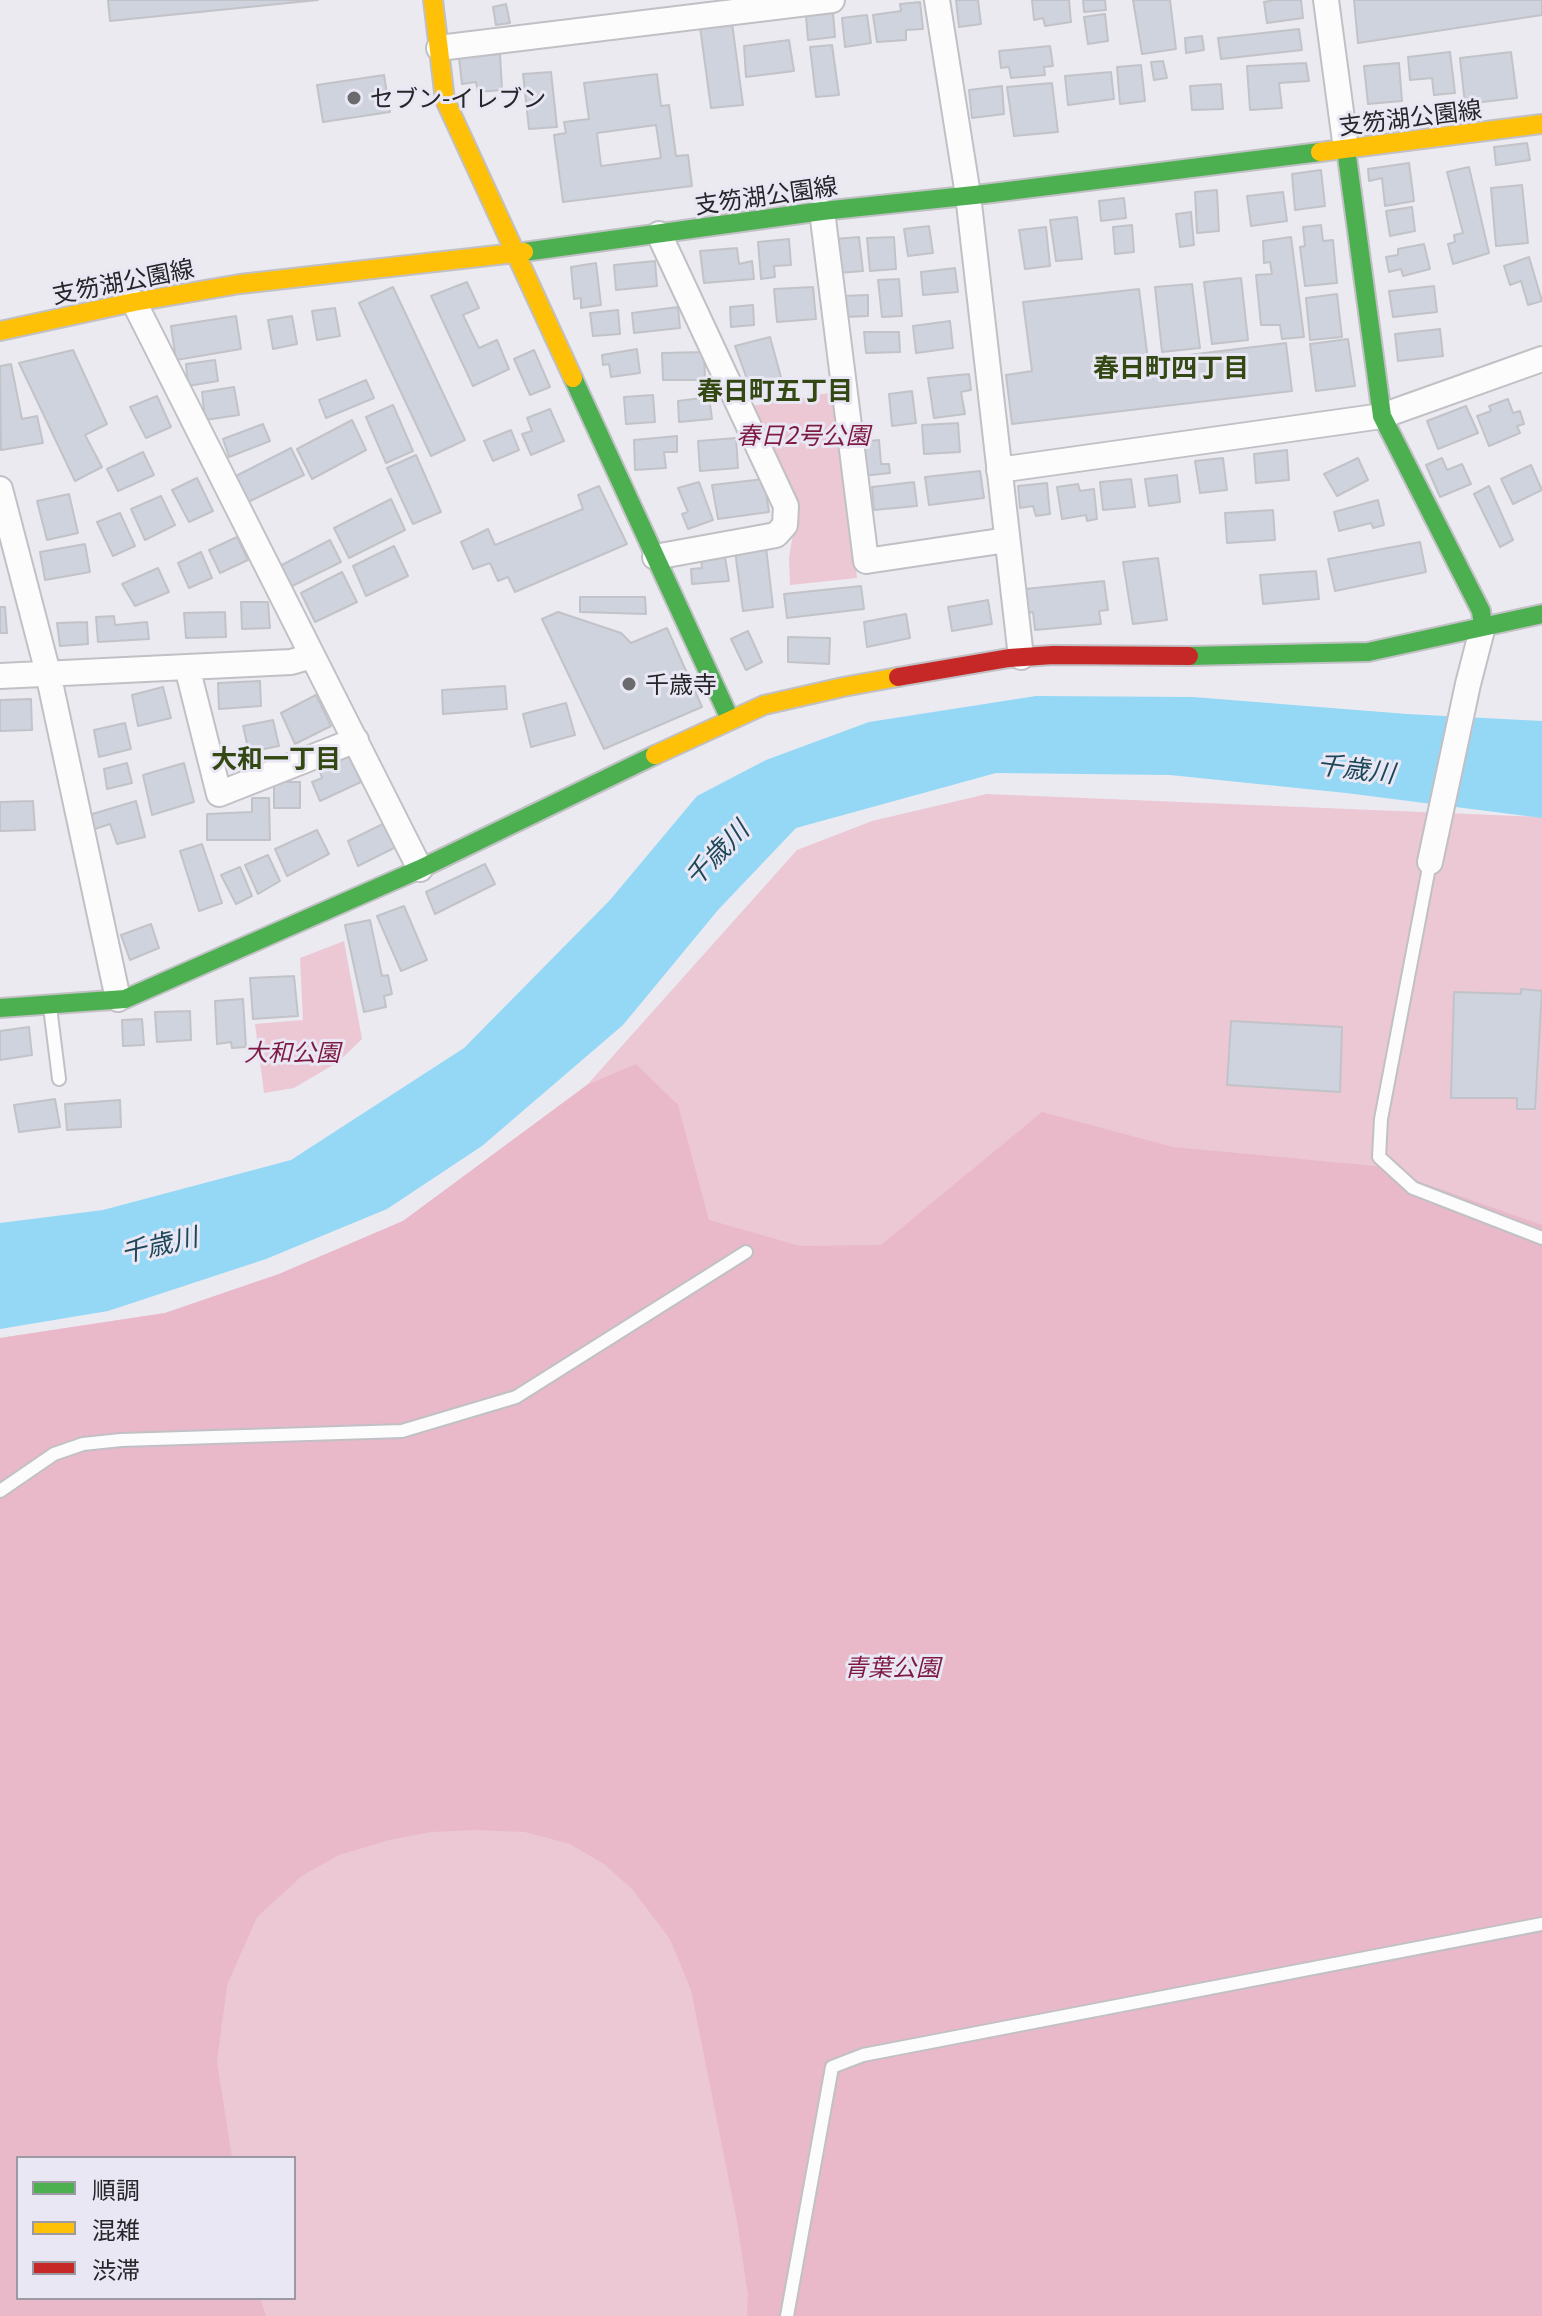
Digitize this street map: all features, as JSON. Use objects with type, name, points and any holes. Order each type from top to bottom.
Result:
[{"type":"street","points":[[433,0],[445,100],[730,719]]},
{"type":"street","points":[[439,48],[832,0]]},
{"type":"street","points":[[937,0],[968,195],[1021,657]]},
{"type":"street","points":[[1326,0],[1382,416],[1481,611],[1483,626],[1430,862]]},
{"type":"street","name":"支笏湖公園線","points":[[0,331],[134,302],[240,284],[514,253],[822,211],[1542,124]]},
{"type":"street","points":[[822,211],[866,561],[1007,540]]},
{"type":"street","points":[[655,557],[776,535],[785,525],[786,506],[659,234]]},
{"type":"street","points":[[134,302],[420,869]]},
{"type":"street","points":[[999,470],[1382,416],[1542,359]]},
{"type":"street","points":[[0,489],[48,673],[118,999]]},
{"type":"street","points":[[0,1008],[125,999],[420,869],[764,705],[843,687],[1021,657],[1368,652],[1542,614]]},
{"type":"street","points":[[0,676],[291,662],[312,656]]},
{"type":"street","points":[[187,667],[219,794],[356,740]]},
{"type":"lane","points":[[1430,862],[1381,1119],[1379,1157],[1413,1188],[1542,1238]]},
{"type":"lane","points":[[50,1004],[59,1079]]},
{"type":"lane","points":[[0,1491],[54,1454],[83,1444],[121,1440],[402,1431],[516,1397],[746,1252]]},
{"type":"lane","points":[[787,2316],[832,2067],[863,2055],[1542,1924]]},
{"type":"green space","name":"春日2号公園","points":[[835,392],[857,578],[790,585],[789,558],[796,515],[751,406]]},
{"type":"green space","name":"青葉公園","points":[[987,794],[1542,817],[1542,2316],[0,2316],[0,1338],[165,1313],[279,1274],[403,1221],[587,1085],[797,850],[872,821]]},
{"type":"green space","name":"大和公園","points":[[344,941],[362,1039],[338,1062],[294,1088],[264,1093],[255,1024],[303,1020],[300,958]]},
{"type":"green space","name":"青葉公園","points":[[636,1064],[678,1105],[709,1220],[800,1246],[881,1245],[1042,1112],[1173,1147],[1375,1166],[1542,1225],[1542,2316],[747,2316],[748,2295],[737,2221],[691,1990],[670,1939],[632,1889],[604,1864],[570,1844],[525,1832],[475,1830],[431,1832],[389,1840],[339,1855],[303,1875],[257,1917],[227,1985],[217,2062],[232,2156],[16,2156],[16,2300],[261,2300],[266,2316],[0,2316],[0,1338],[165,1313],[279,1274],[403,1221],[587,1085]]},
{"type":"water","name":"千歳川","points":[[1036,696],[1193,697],[1542,721],[1542,818],[1170,775],[996,773],[796,828],[718,910],[623,1025],[482,1146],[387,1209],[266,1259],[108,1311],[0,1329],[0,1223],[103,1210],[291,1160],[464,1048],[610,900],[697,796],[766,760],[869,722]]},
{"type":"building","points":[[108,0],[318,0],[110,21]]},
{"type":"building","points":[[956,0],[978,0],[981,24],[959,27]]},
{"type":"building","points":[[1032,0],[1069,0],[1071,22],[1045,26],[1043,18],[1034,20]]},
{"type":"building","points":[[1083,0],[1105,0],[1106,10],[1084,12]]},
{"type":"building","points":[[1133,0],[1170,0],[1176,49],[1142,54]]},
{"type":"building","points":[[1301,0],[1303,18],[1267,23],[1264,2]]},
{"type":"building","points":[[1354,0],[1542,0],[1542,15],[1358,43]]},
{"type":"building","points":[[920,2],[923,29],[906,30],[906,40],[877,42],[873,15],[901,11],[900,4]]},
{"type":"building","points":[[506,4],[510,23],[496,25],[493,7]]},
{"type":"building","points":[[833,13],[835,37],[808,40],[806,16]]},
{"type":"building","points":[[1105,14],[1108,41],[1088,44],[1084,17]]},
{"type":"building","points":[[867,15],[871,43],[845,47],[842,18]]},
{"type":"building","points":[[732,23],[743,105],[711,108],[700,27]]},
{"type":"building","points":[[1299,29],[1302,50],[1221,59],[1218,38]]},
{"type":"building","points":[[1202,36],[1204,50],[1186,53],[1185,38]]},
{"type":"building","points":[[789,40],[794,71],[746,77],[744,46]]},
{"type":"building","points":[[832,45],[839,95],[816,97],[810,47]]},
{"type":"building","points":[[1050,46],[1053,66],[1044,67],[1045,75],[1011,78],[1009,67],[1001,68],[999,51]]},
{"type":"building","points":[[1450,52],[1455,93],[1434,95],[1432,78],[1410,80],[1408,57]]},
{"type":"building","points":[[1511,52],[1517,98],[1465,104],[1460,58]]},
{"type":"building","points":[[500,54],[502,90],[478,92],[476,82],[462,84],[459,58]]},
{"type":"building","points":[[1163,61],[1167,78],[1154,80],[1151,62]]},
{"type":"building","points":[[1306,63],[1309,81],[1279,83],[1282,108],[1250,110],[1247,66]]},
{"type":"building","points":[[1399,63],[1402,101],[1368,104],[1364,66]]},
{"type":"building","points":[[1141,65],[1145,101],[1120,104],[1117,67]]},
{"type":"building","points":[[551,72],[557,127],[529,129],[523,74]]},
{"type":"building","points":[[1111,72],[1114,99],[1068,105],[1065,76]]},
{"type":"building","points":[[657,74],[661,106],[669,105],[676,156],[688,155],[692,186],[563,202],[554,135],[566,133],[564,122],[589,119],[584,83]]},
{"type":"building","name":"セブン-イレブン","points":[[384,75],[390,112],[323,122],[317,85]]},
{"type":"building","points":[[1052,83],[1058,132],[1014,136],[1007,87]]},
{"type":"building","points":[[1221,84],[1223,109],[1192,110],[1190,86]]},
{"type":"building","points":[[1002,86],[1004,114],[972,118],[969,90]]},
{"type":"building","points":[[656,125],[661,158],[601,166],[597,133]]},
{"type":"building","points":[[1527,143],[1530,160],[1496,165],[1494,147]]},
{"type":"building","points":[[1409,163],[1414,201],[1385,206],[1382,178],[1369,181],[1368,169]]},
{"type":"building","points":[[1469,167],[1489,253],[1453,264],[1448,244],[1455,242],[1454,235],[1463,233],[1447,172]]},
{"type":"building","points":[[1321,170],[1325,206],[1295,210],[1292,174]]},
{"type":"building","points":[[1522,185],[1528,243],[1496,246],[1491,188]]},
{"type":"building","points":[[1217,190],[1219,231],[1197,233],[1195,192]]},
{"type":"building","points":[[1283,192],[1287,221],[1251,226],[1247,196]]},
{"type":"building","points":[[1124,198],[1126,218],[1101,221],[1099,201]]},
{"type":"building","points":[[1412,207],[1415,231],[1390,236],[1386,211]]},
{"type":"building","points":[[1191,212],[1194,245],[1180,247],[1176,214]]},
{"type":"building","points":[[1077,217],[1082,259],[1056,261],[1050,220]]},
{"type":"building","points":[[1132,225],[1134,252],[1115,254],[1113,227]]},
{"type":"building","points":[[1321,225],[1323,241],[1333,240],[1337,283],[1305,286],[1300,247],[1305,246],[1303,227]]},
{"type":"building","points":[[929,226],[933,253],[908,256],[904,229]]},
{"type":"building","points":[[1046,227],[1050,266],[1025,269],[1019,230]]},
{"type":"building","points":[[859,237],[863,271],[838,273],[834,239]]},
{"type":"building","points":[[894,237],[896,269],[870,271],[867,238]]},
{"type":"building","points":[[1291,237],[1304,337],[1282,339],[1280,325],[1261,325],[1256,275],[1272,274],[1270,262],[1264,263],[1263,241]]},
{"type":"building","points":[[789,239],[791,265],[774,266],[775,277],[761,279],[758,242]]},
{"type":"building","points":[[1424,244],[1430,269],[1403,276],[1401,269],[1389,272],[1386,257],[1398,255],[1398,249]]},
{"type":"building","points":[[737,248],[739,264],[752,261],[754,279],[704,283],[700,251]]},
{"type":"building","points":[[1529,257],[1542,301],[1528,305],[1521,281],[1510,285],[1504,266]]},
{"type":"building","points":[[655,261],[657,286],[616,290],[614,265]]},
{"type":"building","points":[[596,263],[601,305],[581,308],[581,298],[574,299],[571,267]]},
{"type":"building","points":[[955,268],[958,292],[923,295],[921,272]]},
{"type":"building","points":[[1241,278],[1248,340],[1212,344],[1204,282]]},
{"type":"building","points":[[899,279],[902,316],[882,317],[878,280]]},
{"type":"building","points":[[467,282],[479,308],[463,315],[479,348],[497,340],[509,369],[473,386],[431,296]]},
{"type":"building","points":[[1192,284],[1200,348],[1162,352],[1155,287]]},
{"type":"building","points":[[1434,286],[1437,312],[1393,317],[1389,291]]},
{"type":"building","points":[[393,287],[465,440],[431,456],[359,303]]},
{"type":"building","points":[[813,287],[816,319],[777,322],[774,289]]},
{"type":"building","points":[[1139,289],[1148,360],[1286,343],[1292,391],[1012,424],[1006,375],[1032,371],[1023,302]]},
{"type":"building","points":[[1337,294],[1342,337],[1310,340],[1306,298]]},
{"type":"building","points":[[868,295],[868,316],[844,317],[843,296]]},
{"type":"building","points":[[753,305],[754,325],[731,327],[730,307]]},
{"type":"building","points":[[678,307],[680,328],[634,333],[632,313]]},
{"type":"building","points":[[335,308],[340,336],[317,340],[312,311]]},
{"type":"building","points":[[618,310],[620,334],[593,336],[590,313]]},
{"type":"building","points":[[236,316],[241,349],[176,360],[171,326]]},
{"type":"building","points":[[292,316],[297,344],[273,349],[268,320]]},
{"type":"building","points":[[950,321],[953,348],[916,353],[913,326]]},
{"type":"building","points":[[1440,329],[1443,356],[1398,361],[1395,334]]},
{"type":"building","points":[[864,332],[899,332],[900,352],[866,353]]},
{"type":"building","points":[[770,337],[782,381],[751,390],[735,346]]},
{"type":"building","points":[[1348,339],[1355,386],[1316,391],[1310,344]]},
{"type":"building","points":[[637,349],[640,373],[611,377],[609,364],[603,365],[602,355]]},
{"type":"building","points":[[73,350],[107,424],[85,435],[102,467],[75,481],[19,363]]},
{"type":"building","points":[[534,350],[550,387],[530,395],[514,359]]},
{"type":"building","points":[[704,352],[705,380],[663,380],[662,353]]},
{"type":"building","points":[[215,360],[218,381],[188,386],[186,364]]},
{"type":"building","points":[[11,364],[22,419],[37,416],[43,443],[1,450],[0,366]]},
{"type":"building","points":[[969,374],[971,390],[961,392],[965,414],[934,418],[928,378]]},
{"type":"building","points":[[366,380],[374,398],[326,418],[319,400]]},
{"type":"building","points":[[234,387],[239,415],[205,420],[202,392]]},
{"type":"building","points":[[912,391],[916,423],[892,426],[889,394]]},
{"type":"building","points":[[653,395],[655,422],[626,424],[624,397]]},
{"type":"building","points":[[157,396],[171,427],[146,438],[130,407]]},
{"type":"building","points":[[709,397],[712,419],[679,422],[678,401]]},
{"type":"building","points":[[1508,399],[1513,413],[1520,411],[1524,424],[1517,426],[1520,433],[1489,446],[1477,416],[1491,411],[1489,406]]},
{"type":"building","points":[[393,405],[413,451],[386,463],[366,417]]},
{"type":"building","points":[[1466,406],[1478,433],[1438,449],[1427,421]]},
{"type":"building","points":[[550,409],[564,441],[531,455],[522,434],[532,431],[527,418]]},
{"type":"building","points":[[352,420],[366,450],[312,479],[297,449]]},
{"type":"building","points":[[958,423],[960,452],[924,454],[922,425]]},
{"type":"building","points":[[263,424],[270,441],[229,457],[223,439]]},
{"type":"building","points":[[511,430],[519,450],[493,461],[484,441]]},
{"type":"building","points":[[677,436],[677,452],[664,452],[666,468],[635,470],[634,440]]},
{"type":"building","points":[[736,438],[738,468],[700,471],[698,441]]},
{"type":"building","points":[[879,440],[881,464],[889,464],[890,473],[863,476],[859,442]]},
{"type":"building","points":[[291,448],[304,475],[246,503],[234,477]]},
{"type":"building","points":[[1287,450],[1289,480],[1256,483],[1254,454]]},
{"type":"building","points":[[143,452],[154,475],[118,491],[107,469]]},
{"type":"building","points":[[416,455],[441,512],[413,524],[387,468]]},
{"type":"building","points":[[1223,458],[1227,490],[1200,493],[1195,461]]},
{"type":"building","points":[[1358,458],[1368,480],[1337,496],[1324,474]]},
{"type":"building","points":[[1442,458],[1447,470],[1462,464],[1471,484],[1440,497],[1426,465]]},
{"type":"building","points":[[1531,465],[1542,490],[1513,504],[1501,479]]},
{"type":"building","points":[[980,471],[984,498],[929,505],[925,477]]},
{"type":"building","points":[[1177,475],[1180,502],[1149,506],[1145,479]]},
{"type":"building","points":[[197,478],[213,511],[189,522],[172,490]]},
{"type":"building","points":[[764,479],[769,512],[718,519],[712,485]]},
{"type":"building","points":[[1131,479],[1135,507],[1103,510],[1100,482]]},
{"type":"building","points":[[699,482],[713,520],[688,529],[682,514],[688,512],[678,488]]},
{"type":"building","points":[[914,482],[917,506],[874,510],[872,487]]},
{"type":"building","points":[[1047,483],[1050,514],[1036,516],[1033,506],[1020,508],[1018,486]]},
{"type":"building","points":[[1078,484],[1080,491],[1094,489],[1097,519],[1087,521],[1086,515],[1062,519],[1057,487]]},
{"type":"building","points":[[599,486],[627,544],[515,592],[508,577],[498,581],[490,563],[473,569],[461,542],[488,529],[495,545],[583,509],[578,495]]},
{"type":"building","points":[[1489,486],[1513,540],[1500,547],[1474,494]]},
{"type":"building","points":[[69,494],[78,533],[47,540],[37,501]]},
{"type":"building","points":[[161,496],[175,525],[145,540],[131,509]]},
{"type":"building","points":[[391,499],[405,530],[349,558],[334,528]]},
{"type":"building","points":[[1378,500],[1384,525],[1373,528],[1371,523],[1339,531],[1334,512]]},
{"type":"building","points":[[1273,510],[1275,540],[1227,543],[1225,513]]},
{"type":"building","points":[[120,513],[135,546],[113,556],[97,522]]},
{"type":"building","points":[[237,537],[248,560],[220,573],[209,550]]},
{"type":"building","points":[[330,540],[341,562],[290,587],[280,566]]},
{"type":"building","points":[[1420,542],[1426,572],[1335,591],[1328,559]]},
{"type":"building","points":[[85,544],[90,572],[45,580],[40,552]]},
{"type":"building","points":[[394,546],[408,576],[366,596],[353,566]]},
{"type":"building","points":[[766,547],[773,607],[743,611],[735,551]]},
{"type":"building","points":[[201,552],[212,578],[189,588],[178,563]]},
{"type":"building","points":[[725,557],[729,581],[692,584],[691,569],[702,568],[701,560]]},
{"type":"building","points":[[1158,558],[1167,620],[1133,624],[1123,562]]},
{"type":"building","points":[[158,568],[169,592],[135,606],[122,584]]},
{"type":"building","points":[[1316,571],[1319,599],[1263,604],[1260,575]]},
{"type":"building","points":[[342,572],[357,602],[315,622],[301,593]]},
{"type":"building","points":[[1104,581],[1108,610],[1099,611],[1101,624],[1035,630],[1033,612],[1028,613],[1025,589]]},
{"type":"building","points":[[861,586],[864,609],[787,618],[784,594]]},
{"type":"building","points":[[580,597],[645,597],[646,614],[580,612]]},
{"type":"building","points":[[988,600],[992,624],[952,631],[948,607]]},
{"type":"building","points":[[241,602],[268,602],[270,628],[242,629]]},
{"type":"building","points":[[0,607],[5,607],[7,633],[0,633]]},
{"type":"building","points":[[225,612],[226,637],[186,638],[184,613]]},
{"type":"building","points":[[558,612],[621,633],[631,643],[667,628],[702,707],[604,749],[542,619]]},
{"type":"building","points":[[906,614],[910,638],[867,647],[864,622]]},
{"type":"building","points":[[114,616],[115,625],[147,622],[149,639],[98,642],[96,617]]},
{"type":"building","points":[[87,622],[88,644],[60,646],[57,623]]},
{"type":"building","points":[[748,631],[762,662],[746,670],[731,639]]},
{"type":"building","points":[[788,637],[830,638],[829,664],[788,662]]},
{"type":"building","points":[[260,681],[261,706],[219,709],[218,683]]},
{"type":"building","points":[[505,686],[507,709],[443,714],[442,690]]},
{"type":"building","points":[[163,687],[171,718],[138,726],[132,695]]},
{"type":"building","points":[[316,695],[331,726],[295,744],[281,713]]},
{"type":"building","points":[[31,699],[32,730],[0,731],[0,700]]},
{"type":"building","points":[[566,703],[575,735],[531,747],[523,714]]},
{"type":"building","points":[[273,720],[279,746],[249,752],[243,726]]},
{"type":"building","points":[[125,723],[131,749],[99,757],[94,730]]},
{"type":"building","points":[[349,753],[361,782],[320,801],[312,782],[322,778],[318,766]]},
{"type":"building","points":[[127,763],[132,783],[107,789],[104,769]]},
{"type":"building","points":[[184,763],[194,802],[152,815],[143,775]]},
{"type":"building","points":[[274,782],[300,782],[300,808],[274,808]]},
{"type":"building","points":[[252,798],[269,798],[270,840],[207,840],[207,814],[252,812]]},
{"type":"building","points":[[33,801],[35,830],[0,831],[0,802]]},
{"type":"building","points":[[136,801],[145,837],[117,844],[110,824],[92,830],[89,815]]},
{"type":"building","points":[[385,823],[396,847],[358,866],[348,841]]},
{"type":"building","points":[[317,830],[329,854],[287,876],[275,849]]},
{"type":"building","points":[[202,844],[222,903],[199,911],[180,851]]},
{"type":"building","points":[[268,855],[280,881],[258,894],[245,865]]},
{"type":"building","points":[[485,864],[495,884],[435,914],[426,892]]},
{"type":"building","points":[[240,867],[252,896],[236,904],[221,875]]},
{"type":"building","points":[[404,906],[427,960],[401,971],[377,916]]},
{"type":"building","points":[[370,920],[382,976],[388,975],[392,994],[384,996],[386,1007],[364,1012],[345,925]]},
{"type":"building","points":[[151,924],[159,948],[130,960],[121,935]]},
{"type":"building","points":[[294,976],[298,1016],[253,1019],[250,978]]},
{"type":"building","points":[[1521,989],[1542,991],[1535,1109],[1517,1109],[1517,1098],[1451,1098],[1454,992],[1521,994]]},
{"type":"building","points":[[243,999],[246,1047],[232,1048],[231,1042],[217,1044],[215,1001]]},
{"type":"building","points":[[190,1011],[191,1040],[157,1042],[155,1012]]},
{"type":"building","points":[[142,1019],[144,1045],[123,1046],[122,1020]]},
{"type":"building","points":[[1231,1021],[1342,1027],[1340,1092],[1227,1085]]},
{"type":"building","points":[[29,1027],[32,1055],[0,1060],[0,1031]]},
{"type":"building","points":[[55,1099],[60,1127],[19,1132],[14,1105]]},
{"type":"building","points":[[120,1100],[121,1127],[67,1130],[65,1104]]},
{"type":"traffic: fast","points":[[1346,149],[1382,416],[1481,611],[1483,626]]},
{"type":"traffic: fast","points":[[524,252],[822,211],[1320,152]]},
{"type":"traffic: fast","points":[[573,378],[730,719]]},
{"type":"traffic: fast","points":[[1189,656],[1368,652],[1542,614]]},
{"type":"traffic: fast","points":[[0,1008],[125,999],[420,869],[655,755]]},
{"type":"traffic: slow","points":[[433,0],[445,100],[573,378]]},
{"type":"traffic: slow","points":[[1320,152],[1542,124]]},
{"type":"traffic: slow","points":[[0,331],[134,302],[240,284],[524,252]]},
{"type":"traffic: slow","points":[[655,755],[764,705],[898,677]]},
{"type":"traffic: jam","points":[[898,677],[1009,658],[1053,655],[1189,656]]},
{"type":"place","name":"セブン-イレブン","points":[[354,98]]},
{"type":"place","name":"千歳寺","points":[[629,684]]},
{"type":"district","name":"春日町四丁目","points":[[1171,367]]},
{"type":"district","name":"春日町五丁目","points":[[775,390]]},
{"type":"district","name":"大和一丁目","points":[[276,758]]}]
